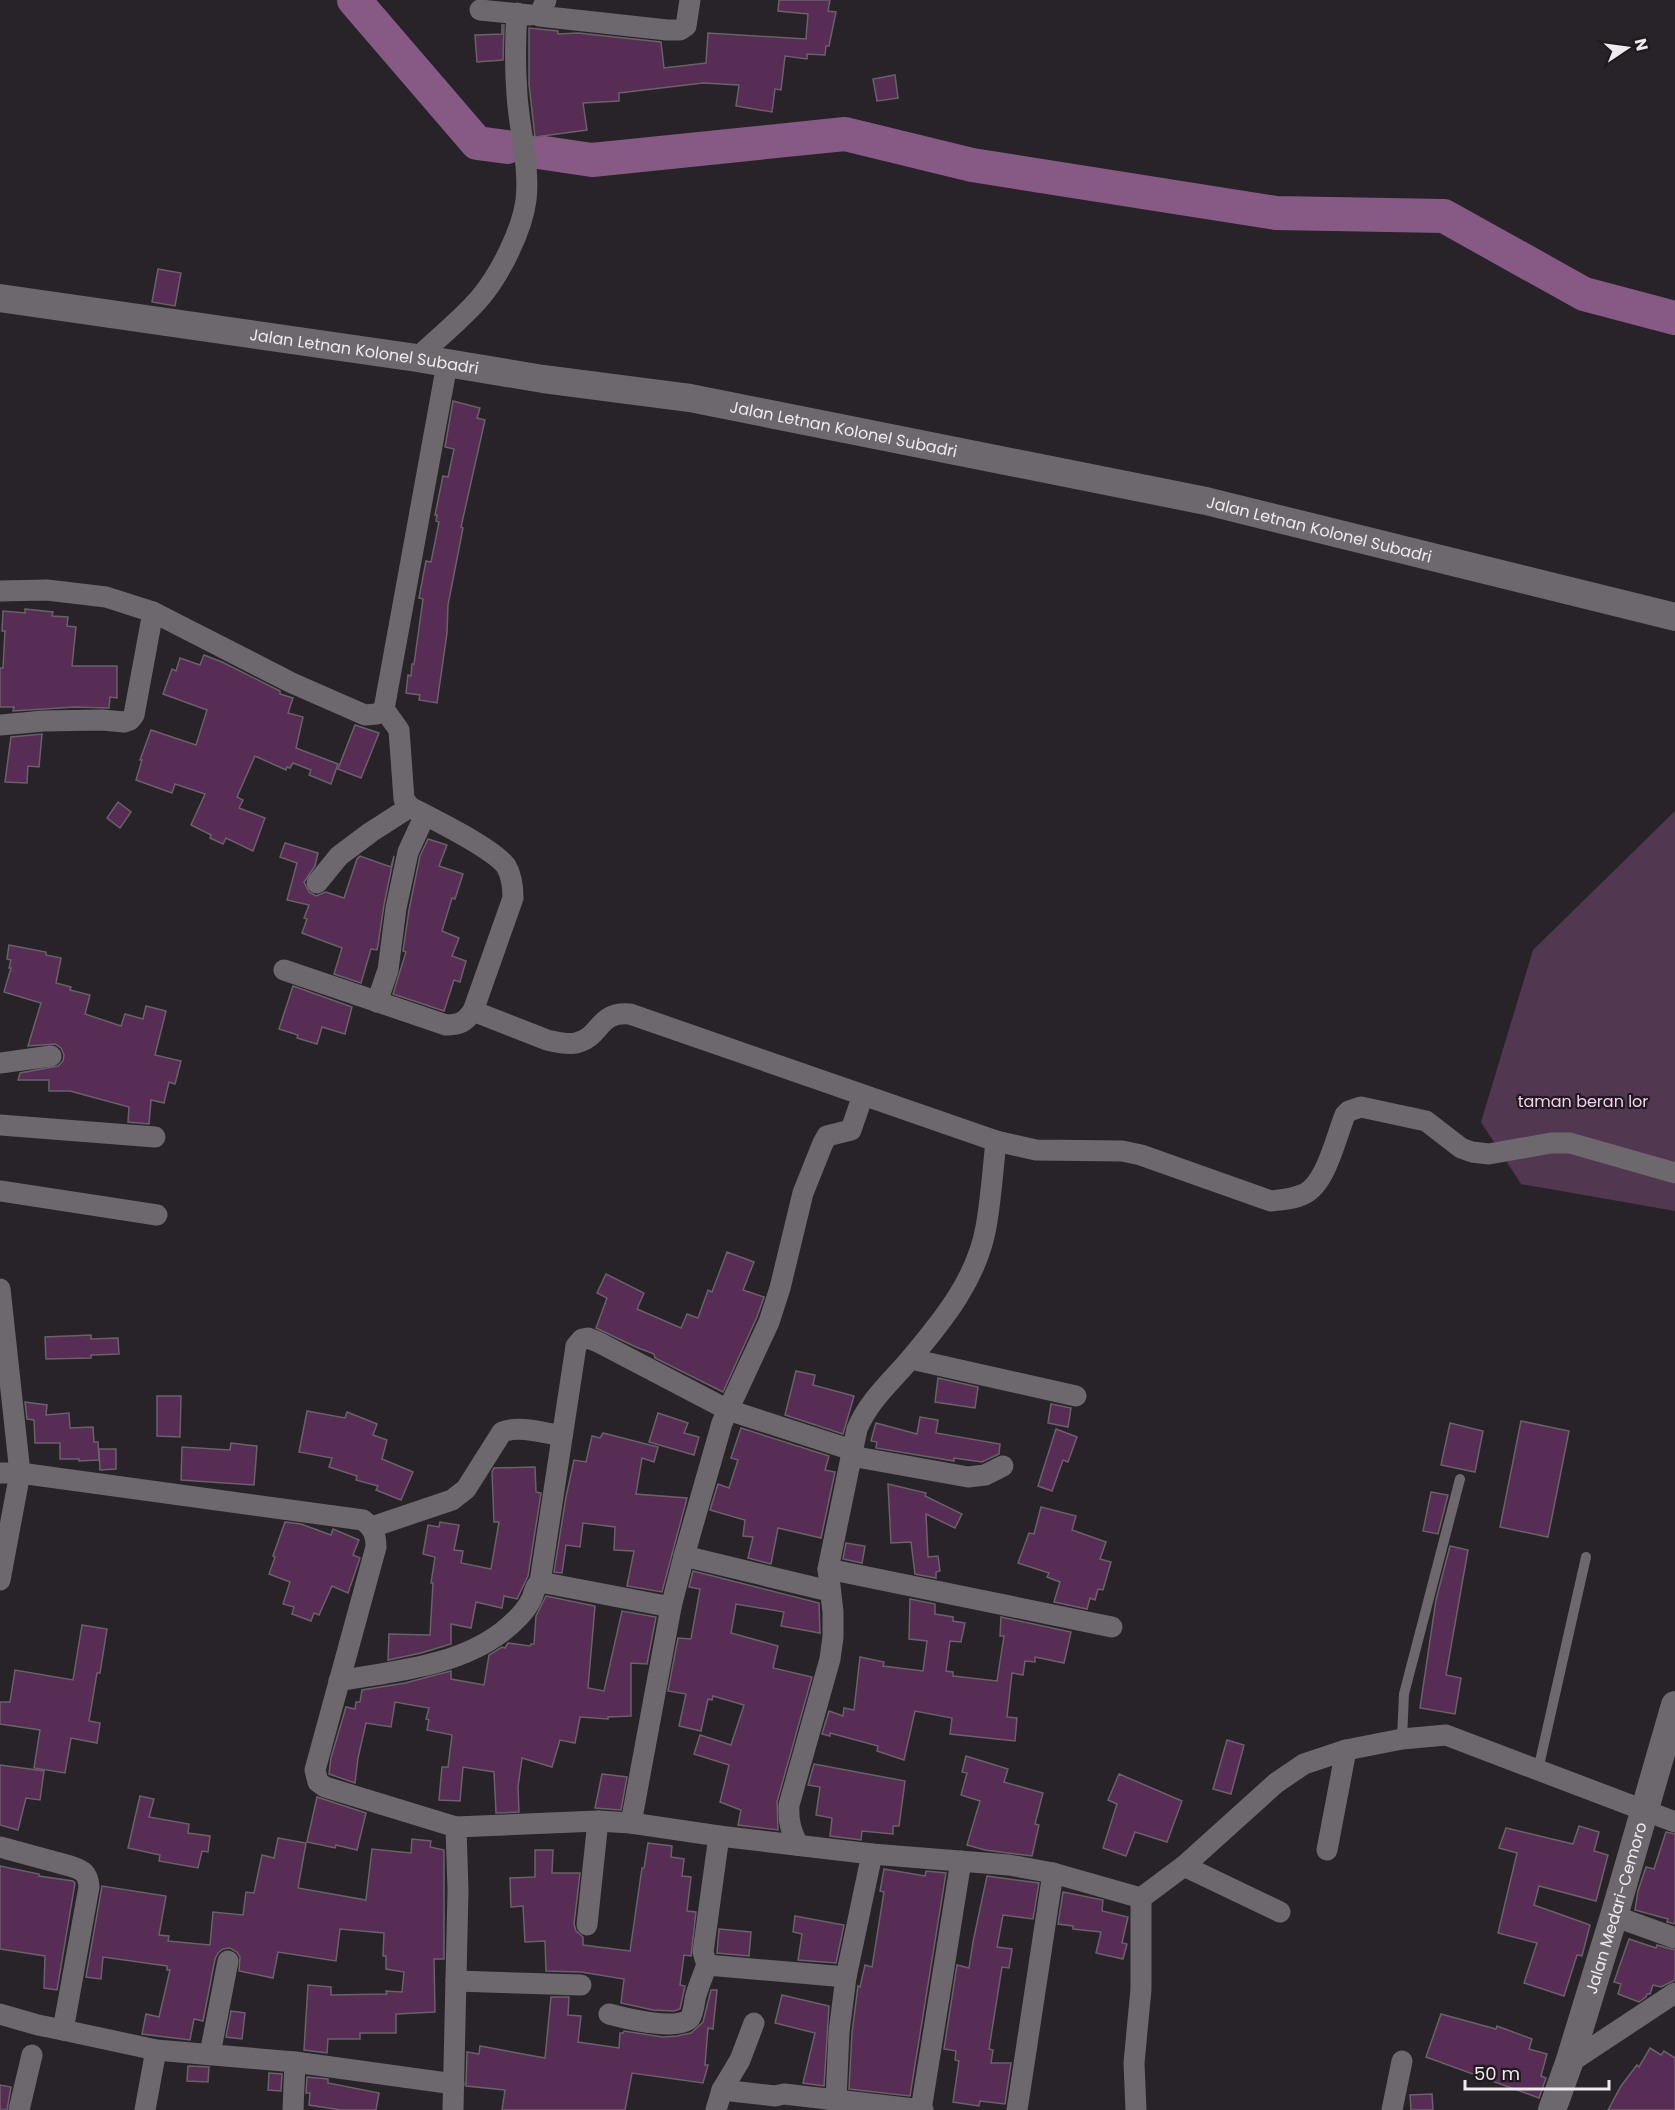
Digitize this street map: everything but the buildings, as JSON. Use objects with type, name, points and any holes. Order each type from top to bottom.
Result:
[{"type":"main road","name":"Jalan Letnan Kolonel Subadri","points":[[0,298],[690,398],[1206,501],[1675,617]]},
{"type":"main road","name":"Jalan Medari-Cemoro","points":[[1552,2110],[1569,2063],[1614,1916],[1675,1705]]},
{"type":"street","points":[[480,10],[517,14],[542,8],[667,30],[680,30],[686,26],[690,0]]},
{"type":"street","points":[[417,358],[480,298],[505,258],[519,226],[526,199],[517,95],[515,43],[517,14]]},
{"type":"street","points":[[0,591],[47,590],[106,597],[153,612],[292,683],[365,715],[377,714],[384,709],[447,364]]},
{"type":"street","points":[[0,725],[44,721],[124,722],[130,720],[134,715],[153,612]]},
{"type":"street","points":[[284,970],[446,1025],[458,1025],[466,1021],[473,1011],[513,898],[513,884],[506,867],[495,855],[418,811],[404,799],[399,730],[384,709]]},
{"type":"street","points":[[317,883],[339,856],[371,832],[418,811]]},
{"type":"street","points":[[377,1002],[388,970],[396,908],[418,811]]},
{"type":"street","points":[[473,1011],[547,1040],[577,1043],[591,1035],[611,1016],[619,1013],[630,1014],[996,1141],[1036,1150],[1122,1151],[1141,1155],[1271,1201],[1289,1199],[1305,1194],[1314,1188],[1322,1177],[1345,1115],[1361,1107],[1426,1121],[1461,1148],[1472,1152],[1489,1154],[1551,1143],[1570,1143],[1675,1173]]},
{"type":"street","points":[[0,1064],[51,1056]]},
{"type":"street","points":[[630,1823],[671,1607],[722,1423],[769,1322],[792,1244],[798,1211],[823,1143],[827,1136],[851,1130],[863,1095]]},
{"type":"street","points":[[0,1125],[155,1137]]},
{"type":"street","points":[[798,1845],[788,1818],[789,1805],[830,1659],[833,1612],[828,1569],[857,1429],[863,1413],[911,1359],[948,1312],[962,1292],[975,1266],[986,1229],[996,1141]]},
{"type":"street","points":[[0,1191],[157,1215]]},
{"type":"street","points":[[0,1289],[10,1473],[0,1580]]},
{"type":"street","points":[[339,1681],[458,1656],[501,1632],[530,1603],[534,1588],[540,1582],[576,1346],[582,1339],[588,1338],[642,1363],[728,1410],[851,1453],[968,1477],[986,1475],[1003,1466]]},
{"type":"street","points":[[911,1359],[1076,1396]]},
{"type":"street","points":[[372,1527],[452,1500],[466,1489],[502,1432],[520,1429],[562,1436]]},
{"type":"street","points":[[10,1473],[346,1516],[363,1520],[372,1527],[376,1537],[376,1547],[315,1770],[318,1782],[325,1787],[456,1827],[598,1821],[630,1823],[872,1854],[1010,1865],[1053,1873],[1141,1898]]},
{"type":"street","points":[[684,1556],[829,1591]]},
{"type":"street","points":[[828,1569],[1112,1627]]},
{"type":"street","points":[[540,1582],[671,1607]]},
{"type":"street","points":[[1141,1898],[1184,1866],[1276,1783],[1304,1764],[1346,1750],[1402,1739],[1446,1735],[1675,1822]]},
{"type":"street","points":[[1327,1850],[1346,1750]]},
{"type":"street","points":[[587,1925],[598,1821]]},
{"type":"street","points":[[453,2110],[456,1827]]},
{"type":"street","points":[[609,2014],[631,2020],[673,2024],[684,2022],[689,2018],[707,1965],[703,1952],[719,1836]]},
{"type":"street","points":[[0,1847],[81,1869],[89,1878],[63,2030]]},
{"type":"street","points":[[837,2105],[839,2032],[846,1977],[872,1854]]},
{"type":"street","points":[[754,2023],[748,2044],[719,2100],[922,2110],[961,1861]]},
{"type":"street","points":[[1184,1866],[1280,1912]]},
{"type":"street","points":[[1017,2110],[1053,1873]]},
{"type":"street","points":[[1136,2110],[1134,2063],[1141,1989],[1141,1898]]},
{"type":"street","points":[[1614,1916],[1675,1938]]},
{"type":"street","points":[[210,2054],[228,1961]]},
{"type":"street","points":[[707,1965],[846,1977]]},
{"type":"street","points":[[456,1981],[581,1985]]},
{"type":"street","points":[[1569,2063],[1675,1993]]},
{"type":"street","points":[[0,2014],[38,2025],[156,2050],[295,2062],[454,2084]]},
{"type":"street","points":[[145,2110],[156,2050]]},
{"type":"street","points":[[19,2110],[32,2055]]},
{"type":"street","points":[[1392,2110],[1402,2061]]},
{"type":"street","points":[[293,2110],[295,2062]]},
{"type":"lane","points":[[1402,1739],[1404,1694],[1460,1479]]},
{"type":"lane","points":[[1538,1770],[1586,1557]]},
{"type":"green space","name":"taman beran lor","points":[[1675,811],[1675,1211],[1521,1184],[1481,1122],[1533,950]]},
{"type":"waterway","points":[[354,0],[477,143],[507,147]]},
{"type":"waterway","points":[[538,152],[592,160],[845,134],[972,165],[1276,213],[1444,216],[1584,294],[1675,318]]}]
